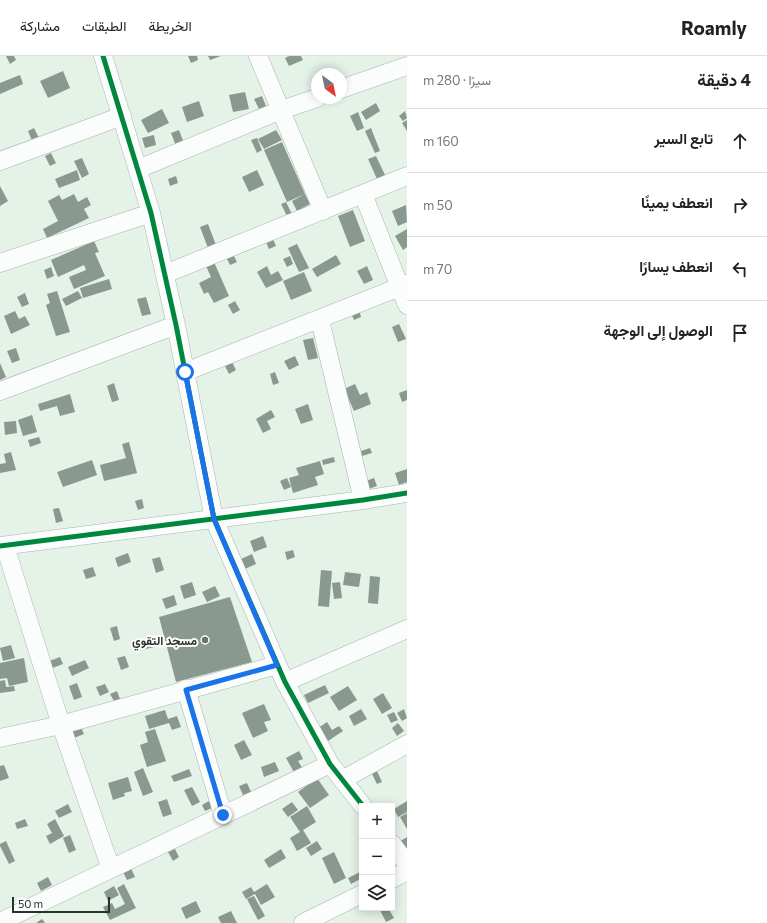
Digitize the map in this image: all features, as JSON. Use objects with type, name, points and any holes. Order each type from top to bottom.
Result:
[{"type":"street","points":[[103,56],[151,212],[176,325],[214,519],[285,682],[330,764],[361,803]]},
{"type":"street","points":[[258,56],[282,110],[323,211]]},
{"type":"street","points":[[347,87],[407,66]]},
{"type":"street","points":[[138,169],[282,110],[311,100]]},
{"type":"street","points":[[0,161],[122,116]]},
{"type":"street","points":[[165,274],[407,176]]},
{"type":"street","points":[[363,194],[403,285],[407,305]]},
{"type":"street","points":[[0,263],[151,212]]},
{"type":"street","points":[[185,372],[320,320],[403,285]]},
{"type":"street","points":[[320,320],[363,500]]},
{"type":"street","points":[[0,391],[176,325]]},
{"type":"street","points":[[111,869],[61,725],[3,546],[363,500],[407,493]]},
{"type":"street","points":[[285,682],[407,629]]},
{"type":"street","points":[[0,738],[61,725],[277,665]]},
{"type":"street","points":[[186,690],[223,815]]},
{"type":"street","points":[[342,780],[407,744]]},
{"type":"street","points":[[0,922],[330,764]]},
{"type":"street","points":[[395,848],[407,864]]},
{"type":"street","points":[[395,877],[407,871]]},
{"type":"street","points":[[303,923],[359,895]]},
{"type":"building","points":[[6,56],[14,56],[16,60],[10,64]]},
{"type":"building","points":[[188,56],[197,56],[198,60],[191,63]]},
{"type":"building","points":[[208,56],[221,56],[210,60]]},
{"type":"building","points":[[289,56],[301,56],[303,60],[289,66],[285,58]]},
{"type":"building","points":[[63,71],[70,88],[48,98],[40,81]]},
{"type":"building","points":[[20,75],[23,84],[0,94],[0,83]]},
{"type":"building","points":[[245,92],[249,109],[233,112],[229,95]]},
{"type":"building","points":[[262,96],[266,106],[259,109],[254,99]]},
{"type":"building","points":[[199,101],[204,116],[187,122],[182,107]]},
{"type":"building","points":[[376,103],[380,111],[366,120],[361,112]]},
{"type":"building","points":[[162,109],[169,123],[148,133],[141,120]]},
{"type":"building","points":[[405,111],[407,118],[403,121],[399,116]]},
{"type":"building","points":[[358,112],[364,128],[357,131],[350,116]]},
{"type":"building","points":[[407,120],[407,131],[402,123]]},
{"type":"building","points":[[34,128],[40,140],[33,143],[28,131]]},
{"type":"building","points":[[371,128],[380,151],[375,153],[365,131]]},
{"type":"building","points":[[179,130],[184,143],[176,146],[171,133]]},
{"type":"building","points":[[276,130],[282,140],[264,149],[258,139]]},
{"type":"building","points":[[154,135],[156,145],[145,148],[142,138]]},
{"type":"building","points":[[257,138],[262,150],[257,153],[251,140]]},
{"type":"building","points":[[282,142],[305,194],[287,202],[264,150]]},
{"type":"building","points":[[51,153],[56,163],[50,166],[45,156]]},
{"type":"building","points":[[376,156],[385,175],[377,179],[368,159]]},
{"type":"building","points":[[82,158],[89,174],[82,178],[74,161]]},
{"type":"building","points":[[77,170],[80,180],[59,188],[55,179]]},
{"type":"building","points":[[257,170],[264,185],[249,192],[242,177]]},
{"type":"building","points":[[176,176],[178,183],[170,186],[168,179]]},
{"type":"building","points":[[0,186],[8,201],[0,206]]},
{"type":"building","points":[[74,194],[78,202],[87,197],[91,205],[84,209],[89,218],[47,238],[43,229],[58,221],[48,201],[59,195],[62,200]]},
{"type":"building","points":[[305,194],[310,204],[297,211],[292,201]]},
{"type":"building","points":[[286,202],[292,214],[287,216],[281,204]]},
{"type":"building","points":[[406,205],[407,222],[398,226],[392,211]]},
{"type":"building","points":[[353,210],[365,241],[350,247],[338,216]]},
{"type":"building","points":[[208,224],[216,245],[208,248],[200,227]]},
{"type":"building","points":[[407,229],[407,247],[403,250],[395,236]]},
{"type":"building","points":[[272,237],[276,246],[269,249],[265,240]]},
{"type":"building","points":[[94,241],[99,252],[95,253],[105,276],[74,289],[69,277],[86,270],[84,265],[58,277],[51,260]]},
{"type":"building","points":[[297,244],[309,268],[299,272],[288,248]]},
{"type":"building","points":[[233,254],[237,262],[230,265],[226,257]]},
{"type":"building","points":[[336,255],[341,264],[317,277],[312,269]]},
{"type":"building","points":[[290,256],[293,264],[287,267],[283,259]]},
{"type":"building","points":[[214,262],[229,296],[214,303],[208,292],[204,294],[199,283],[211,277],[206,266]]},
{"type":"building","points":[[267,266],[271,275],[278,271],[283,280],[266,288],[257,272]]},
{"type":"building","points":[[367,266],[373,280],[364,284],[357,271]]},
{"type":"building","points":[[51,267],[54,276],[47,279],[44,270]]},
{"type":"building","points":[[304,272],[312,291],[291,300],[283,281]]},
{"type":"building","points":[[109,279],[112,289],[83,298],[80,288]]},
{"type":"building","points":[[57,291],[70,332],[56,336],[46,305],[50,303],[47,294]]},
{"type":"building","points":[[78,291],[82,298],[66,306],[62,299]]},
{"type":"building","points":[[25,293],[29,304],[22,307],[17,297]]},
{"type":"building","points":[[146,297],[151,314],[142,316],[137,299]]},
{"type":"building","points":[[235,301],[240,310],[233,314],[228,305]]},
{"type":"building","points":[[359,310],[361,317],[354,320],[351,313]]},
{"type":"building","points":[[15,311],[19,319],[25,316],[30,325],[11,334],[4,316]]},
{"type":"building","points":[[399,324],[406,339],[398,342],[392,327]]},
{"type":"building","points":[[313,338],[318,358],[308,360],[303,340]]},
{"type":"building","points":[[16,348],[20,360],[12,363],[7,351]]},
{"type":"building","points":[[295,356],[299,365],[289,370],[284,361]]},
{"type":"building","points":[[232,362],[236,370],[229,374],[225,366]]},
{"type":"building","points":[[0,363],[6,377],[0,380]]},
{"type":"building","points":[[275,372],[279,383],[273,385],[270,374]]},
{"type":"building","points":[[114,383],[119,400],[112,402],[107,386]]},
{"type":"building","points":[[355,384],[360,395],[367,392],[371,404],[354,411],[344,389]]},
{"type":"building","points":[[407,390],[407,400],[402,402],[399,393]]},
{"type":"building","points":[[70,394],[75,412],[60,416],[57,406],[40,411],[38,404]]},
{"type":"building","points":[[308,404],[313,420],[301,424],[295,409]]},
{"type":"building","points":[[271,410],[275,417],[267,421],[271,429],[263,433],[256,419]]},
{"type":"building","points":[[32,415],[37,432],[23,436],[18,420]]},
{"type":"building","points":[[16,421],[17,433],[5,435],[4,422]]},
{"type":"building","points":[[39,437],[41,443],[30,447],[28,440]]},
{"type":"building","points":[[129,442],[137,473],[104,481],[100,465],[126,458],[122,444]]},
{"type":"building","points":[[370,448],[372,453],[362,456],[361,451]]},
{"type":"building","points":[[11,452],[16,470],[0,473],[0,464],[6,463],[4,454]]},
{"type":"building","points":[[334,457],[335,462],[323,465],[322,460]]},
{"type":"building","points":[[92,460],[97,475],[63,487],[57,472]]},
{"type":"building","points":[[320,461],[324,474],[315,477],[318,485],[293,493],[289,478],[299,475],[296,468]]},
{"type":"building","points":[[407,469],[407,482],[399,485],[395,473]]},
{"type":"building","points":[[287,478],[291,487],[284,490],[280,481]]},
{"type":"building","points":[[374,478],[377,486],[366,490],[363,482]]},
{"type":"building","points":[[142,499],[144,508],[138,510],[135,501]]},
{"type":"building","points":[[59,508],[63,521],[56,523],[53,509]]},
{"type":"building","points":[[263,536],[267,547],[254,552],[250,541]]},
{"type":"building","points":[[293,550],[295,557],[287,560],[285,552]]},
{"type":"building","points":[[128,553],[131,562],[118,567],[115,558]]},
{"type":"building","points":[[252,554],[256,564],[245,569],[241,559]]},
{"type":"building","points":[[160,557],[164,570],[156,573],[152,559]]},
{"type":"building","points":[[93,567],[96,576],[86,579],[83,570]]},
{"type":"building","points":[[321,570],[332,571],[329,607],[318,606]]},
{"type":"building","points":[[345,572],[361,574],[359,587],[343,585]]},
{"type":"building","points":[[370,576],[380,577],[378,604],[368,603]]},
{"type":"building","points":[[192,582],[196,595],[184,599],[180,586]]},
{"type":"building","points":[[340,582],[342,598],[334,599],[332,583]]},
{"type":"building","points":[[215,586],[220,596],[207,602],[202,592]]},
{"type":"building","points":[[174,595],[177,605],[166,609],[162,599]]},
{"type":"building","name":"مسجد التقوي","points":[[230,597],[252,662],[176,682],[159,617]]},
{"type":"building","points":[[117,626],[120,639],[114,641],[110,628]]},
{"type":"building","points":[[156,638],[158,646],[134,652],[132,644]]},
{"type":"building","points":[[11,645],[15,658],[3,661],[0,648]]},
{"type":"building","points":[[125,656],[129,667],[121,670],[117,658]]},
{"type":"building","points":[[60,657],[63,664],[50,669],[47,662]]},
{"type":"building","points":[[24,658],[28,682],[9,686],[7,678],[0,679],[0,663]]},
{"type":"building","points":[[85,660],[89,668],[72,676],[68,667]]},
{"type":"building","points":[[5,680],[6,687],[14,686],[15,691],[0,693],[0,681]]},
{"type":"building","points":[[77,683],[82,697],[74,700],[69,686]]},
{"type":"building","points":[[105,684],[109,692],[100,696],[96,687]]},
{"type":"building","points":[[325,685],[329,693],[308,703],[304,695]]},
{"type":"building","points":[[348,686],[357,700],[339,711],[330,697]]},
{"type":"building","points":[[117,691],[120,699],[114,701],[110,694]]},
{"type":"building","points":[[383,693],[392,708],[382,714],[373,699]]},
{"type":"building","points":[[264,704],[271,720],[264,722],[268,731],[253,738],[242,713]]},
{"type":"building","points":[[361,709],[367,719],[354,726],[349,716]]},
{"type":"building","points":[[404,709],[407,718],[402,721],[397,713]]},
{"type":"building","points":[[165,710],[168,719],[177,716],[181,727],[172,730],[169,723],[149,729],[145,716]]},
{"type":"building","points":[[394,712],[398,720],[391,723],[387,715]]},
{"type":"building","points":[[327,722],[332,730],[339,726],[343,731],[328,741],[318,728]]},
{"type":"building","points":[[398,723],[404,731],[397,736],[392,728]]},
{"type":"building","points":[[81,727],[84,734],[74,738],[71,730]]},
{"type":"building","points":[[155,729],[166,761],[147,767],[140,745],[148,742],[145,732]]},
{"type":"building","points":[[244,740],[252,755],[241,760],[234,745]]},
{"type":"building","points":[[299,751],[303,759],[298,761],[303,769],[295,774],[286,758]]},
{"type":"building","points":[[275,762],[279,771],[264,777],[261,767]]},
{"type":"building","points":[[4,765],[9,778],[0,781],[0,766]]},
{"type":"building","points":[[143,768],[153,792],[143,796],[134,772]]},
{"type":"building","points":[[189,769],[192,776],[174,782],[171,776]]},
{"type":"building","points":[[377,771],[382,782],[377,784],[372,774]]},
{"type":"building","points":[[128,777],[132,791],[124,793],[125,796],[113,800],[108,783]]},
{"type":"building","points":[[317,778],[329,795],[310,808],[298,792]]},
{"type":"building","points":[[247,783],[251,792],[243,795],[239,786]]},
{"type":"building","points":[[192,787],[200,802],[192,806],[184,790]]},
{"type":"building","points":[[167,799],[172,814],[163,817],[158,802]]},
{"type":"building","points":[[209,801],[212,808],[205,811],[202,805]]},
{"type":"building","points":[[407,801],[407,812],[398,817],[395,808]]},
{"type":"building","points":[[292,802],[298,810],[288,817],[282,809]]},
{"type":"building","points":[[68,804],[72,812],[59,818],[55,811]]},
{"type":"building","points":[[307,806],[316,822],[303,830],[311,843],[297,851],[290,838],[300,832],[290,817]]},
{"type":"building","points":[[407,813],[407,829],[400,817]]},
{"type":"building","points":[[25,819],[28,826],[17,829],[15,823]]},
{"type":"building","points":[[55,819],[64,836],[50,844],[46,836],[52,833],[47,824]]},
{"type":"building","points":[[70,835],[76,850],[69,853],[63,838]]},
{"type":"building","points":[[407,837],[407,853],[399,842]]},
{"type":"building","points":[[6,841],[15,861],[9,864],[0,846],[0,844]]},
{"type":"building","points":[[317,841],[322,849],[311,856],[306,848]]},
{"type":"building","points":[[175,849],[179,857],[173,861],[168,852]]},
{"type":"building","points":[[281,849],[286,858],[269,868],[264,860]]},
{"type":"building","points":[[334,852],[346,878],[334,884],[322,858]]},
{"type":"building","points":[[131,868],[135,877],[127,880],[123,872]]},
{"type":"building","points":[[359,872],[359,880],[351,884],[348,878]]},
{"type":"building","points":[[48,877],[52,885],[41,891],[37,883]]},
{"type":"building","points":[[124,884],[136,908],[110,920],[103,907],[112,903],[115,909],[125,904],[117,888]]},
{"type":"building","points":[[267,884],[275,897],[261,905],[255,894],[246,899],[242,892],[251,887],[254,892]]},
{"type":"building","points":[[114,886],[119,895],[108,901],[104,892]]},
{"type":"building","points":[[254,896],[265,916],[258,920],[247,899]]},
{"type":"building","points":[[196,901],[201,912],[186,919],[181,908]]},
{"type":"building","points":[[231,911],[237,923],[221,923],[218,917]]},
{"type":"building","points":[[380,911],[390,911],[394,918],[386,922]]},
{"type":"building","points":[[42,919],[45,923],[36,923]]},
{"type":"cycle path","points":[[103,56],[151,213],[176,325],[214,519],[285,682],[330,764],[361,803]]},
{"type":"cycle path","points":[[0,546],[363,500],[407,493]]},
{"type":"place","name":"مسجد التقوي","points":[[205,640]]},
{"type":"route","points":[[185,372],[214,519],[277,665],[186,690],[223,815]]}]
